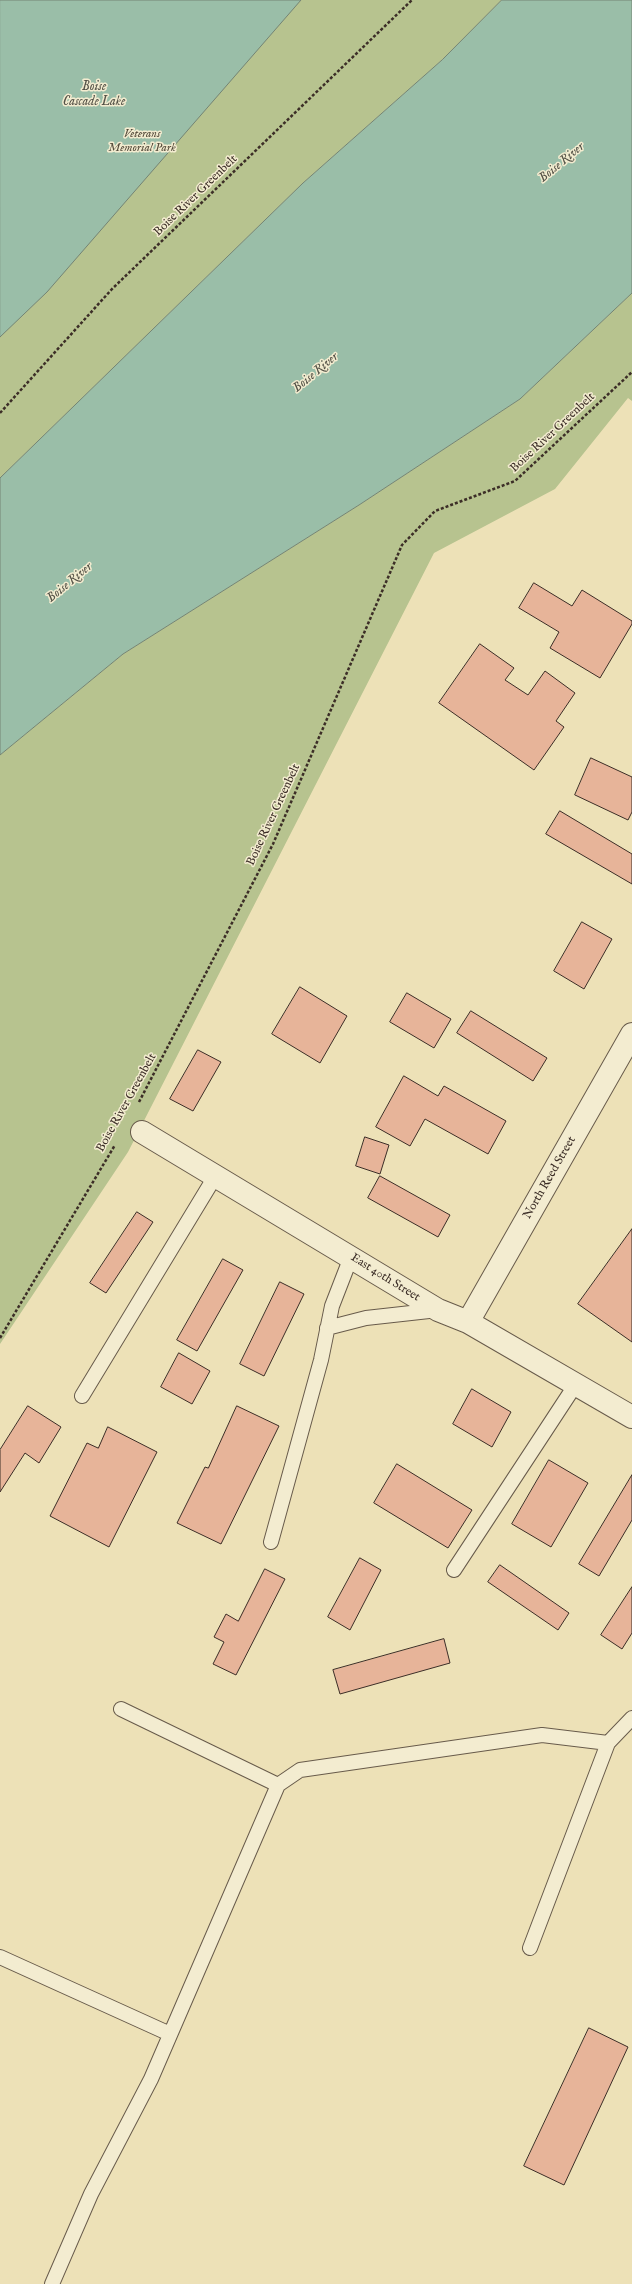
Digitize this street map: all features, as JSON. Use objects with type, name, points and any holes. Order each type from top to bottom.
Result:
[{"type":"street","name":"North Reed Street","points":[[468,1322],[632,1034]]},
{"type":"street","name":"East 40th Street","points":[[142,1132],[216,1175],[438,1310],[468,1322],[632,1417]]},
{"type":"lane","points":[[82,1396],[216,1175]]},
{"type":"lane","points":[[271,1542],[321,1360],[332,1306],[351,1257]]},
{"type":"lane","points":[[327,1328],[366,1318],[438,1310]]},
{"type":"lane","points":[[454,1570],[576,1384]]},
{"type":"lane","points":[[121,1709],[278,1785]]},
{"type":"lane","points":[[530,1948],[608,1743],[632,1718]]},
{"type":"lane","points":[[52,2284],[92,2194],[151,2079],[278,1785],[300,1770],[542,1735],[608,1743]]},
{"type":"lane","points":[[0,1957],[170,2034]]},
{"type":"path","name":"Boise River Greenbelt","points":[[0,413],[112,289],[412,0]]},
{"type":"path","name":"Boise River Greenbelt","points":[[139,1103],[273,844],[402,545],[435,511],[515,481],[632,372]]},
{"type":"path","name":"Boise River Greenbelt","points":[[0,1338],[116,1144]]},
{"type":"green space","name":"Veterans Memorial Park","points":[[0,0],[502,0],[442,60],[303,183],[0,478]]},
{"type":"green space","points":[[632,293],[632,401],[628,398],[555,489],[434,553],[128,1152],[0,1344],[0,755],[123,654],[359,505],[520,399]]},
{"type":"water","name":"Boise Cascade Lake","points":[[0,0],[301,0],[47,292],[0,337]]},
{"type":"water","name":"Boise River","points":[[502,0],[632,0],[632,293],[520,399],[359,505],[123,654],[0,755],[0,478],[303,183],[442,60]]},
{"type":"building","points":[[534,583],[572,606],[582,590],[632,621],[632,624],[600,678],[550,648],[559,632],[519,608]]},
{"type":"building","points":[[480,644],[514,668],[505,680],[528,695],[545,671],[575,693],[556,721],[564,727],[534,770],[439,703]]},
{"type":"building","points":[[591,758],[632,777],[632,812],[628,820],[575,795]]},
{"type":"building","points":[[560,811],[632,854],[632,884],[546,834]]},
{"type":"building","points":[[582,922],[612,939],[584,989],[554,971]]},
{"type":"building","points":[[300,987],[347,1016],[320,1063],[272,1034]]},
{"type":"building","points":[[407,993],[451,1019],[434,1048],[390,1022]]},
{"type":"building","points":[[471,1011],[547,1058],[533,1081],[457,1033]]},
{"type":"building","points":[[198,1050],[221,1062],[193,1111],[170,1099]]},
{"type":"building","points":[[404,1076],[438,1096],[444,1086],[506,1121],[488,1154],[425,1119],[410,1146],[376,1127]]},
{"type":"building","points":[[365,1137],[389,1145],[380,1174],[356,1166]]},
{"type":"building","points":[[380,1176],[450,1215],[438,1237],[368,1198]]},
{"type":"building","points":[[137,1212],[153,1222],[106,1293],[90,1283]]},
{"type":"building","points":[[632,1229],[632,1342],[578,1304]]},
{"type":"building","points":[[223,1259],[243,1270],[197,1351],[177,1340]]},
{"type":"building","points":[[280,1282],[304,1294],[264,1376],[240,1364]]},
{"type":"building","points":[[179,1353],[210,1371],[192,1404],[161,1387]]},
{"type":"building","points":[[472,1389],[511,1412],[492,1447],[453,1424]]},
{"type":"building","points":[[28,1406],[61,1427],[39,1463],[25,1453],[0,1492],[0,1450]]},
{"type":"building","points":[[237,1406],[279,1426],[221,1544],[177,1523],[205,1467],[208,1468]]},
{"type":"building","points":[[108,1427],[157,1452],[109,1547],[50,1516],[87,1443],[98,1448]]},
{"type":"building","points":[[549,1460],[588,1483],[551,1547],[512,1524]]},
{"type":"building","points":[[397,1464],[472,1510],[448,1548],[374,1503]]},
{"type":"building","points":[[632,1475],[632,1520],[599,1576],[579,1564]]},
{"type":"building","points":[[360,1558],[381,1570],[350,1630],[328,1617]]},
{"type":"building","points":[[500,1565],[569,1613],[558,1630],[488,1582]]},
{"type":"building","points":[[265,1569],[285,1579],[236,1675],[213,1664],[224,1642],[214,1637],[226,1614],[238,1621]]},
{"type":"building","points":[[632,1587],[632,1633],[622,1649],[601,1635]]},
{"type":"building","points":[[444,1639],[450,1663],[340,1694],[333,1670]]},
{"type":"building","points":[[589,2028],[628,2047],[564,2185],[524,2166]]}]
